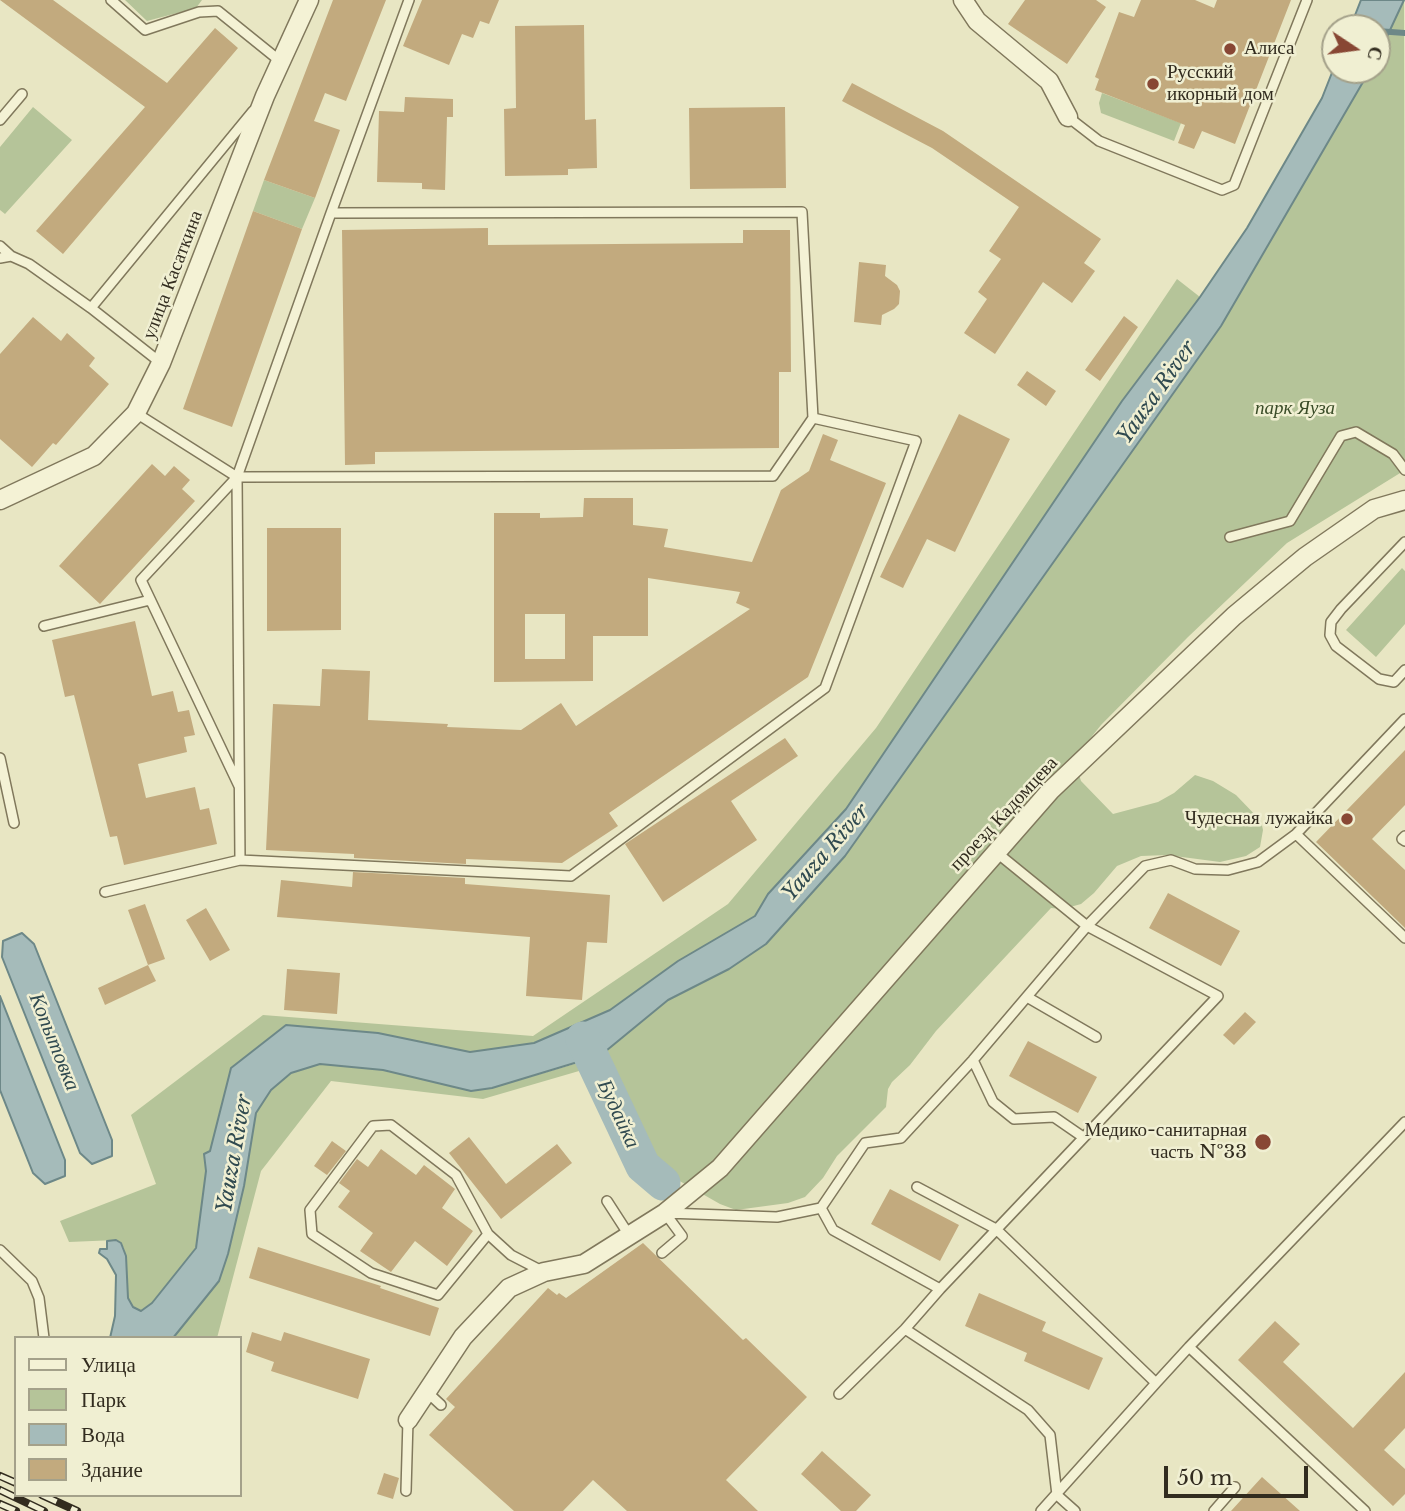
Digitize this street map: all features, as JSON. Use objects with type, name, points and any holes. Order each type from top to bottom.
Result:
[{"type":"street","name":"улица Касаткина","points":[[0,500],[94,456],[136,413],[161,363],[265,96],[309,0]]},
{"type":"street","points":[[963,0],[977,21],[1049,81],[1069,117]]},
{"type":"street","name":"проезд Кадомцева","points":[[408,1420],[463,1337],[509,1288],[544,1272],[584,1264],[670,1209],[720,1168],[1050,791],[1234,616],[1305,558],[1374,509],[1405,500]]},
{"type":"lane","points":[[111,0],[145,30],[199,12],[218,11],[280,61]]},
{"type":"lane","points":[[240,860],[237,477],[409,0]]},
{"type":"lane","points":[[1069,117],[1099,141],[1222,190],[1234,185],[1307,0]]},
{"type":"lane","points":[[0,120],[22,94]]},
{"type":"lane","points":[[91,308],[265,96]]},
{"type":"lane","points":[[136,413],[237,477],[774,476],[813,418],[802,212],[331,214]]},
{"type":"lane","points":[[0,246],[91,308],[161,363]]},
{"type":"lane","points":[[0,258],[11,256]]},
{"type":"lane","points":[[104,892],[240,860],[571,876],[825,688],[916,441],[813,418]]},
{"type":"lane","points":[[1230,537],[1290,521],[1341,436],[1356,432],[1393,454],[1405,470]]},
{"type":"lane","points":[[237,477],[141,580],[239,786]]},
{"type":"lane","points":[[1405,542],[1341,609],[1331,622],[1330,635],[1336,646],[1379,679],[1394,682],[1405,670]]},
{"type":"lane","points":[[44,626],[150,600]]},
{"type":"lane","points":[[662,1253],[682,1236],[670,1209],[777,1217],[821,1208],[865,1143],[901,1138],[1087,926],[1145,866],[1171,860],[1195,869],[1228,870],[1258,862],[1296,834],[1405,719]]},
{"type":"lane","points":[[0,758],[14,823]]},
{"type":"lane","points":[[1296,834],[1405,938]]},
{"type":"lane","points":[[839,1394],[905,1329],[996,1228],[1219,996],[1087,926],[996,852]]},
{"type":"lane","points":[[1027,997],[1096,1037]]},
{"type":"lane","points":[[972,1060],[993,1102],[1014,1119],[1054,1117],[1083,1137]]},
{"type":"lane","points":[[1041,1511],[1189,1347],[1405,1122]]},
{"type":"lane","points":[[488,1234],[438,1295],[371,1273],[341,1254],[312,1234],[310,1210],[373,1126],[391,1125],[456,1175],[488,1234],[511,1255],[544,1272]]},
{"type":"lane","points":[[916,1187],[996,1228],[1156,1384]]},
{"type":"lane","points":[[607,1202],[629,1235]]},
{"type":"lane","points":[[821,1208],[833,1230],[940,1289]]},
{"type":"lane","points":[[0,1250],[32,1281],[39,1298],[44,1336]]},
{"type":"lane","points":[[905,1329],[1028,1410],[1050,1435],[1057,1495],[1075,1511]]},
{"type":"lane","points":[[1189,1347],[1365,1511]]},
{"type":"lane","points":[[427,1391],[441,1405]]},
{"type":"lane","points":[[406,1491],[408,1420]]},
{"type":"lane","points":[[1214,1511],[1235,1487]]},
{"type":"green space","points":[[125,0],[202,0],[196,8],[147,21]]},
{"type":"green space","name":"парк Яуза","points":[[1404,0],[1405,470],[1287,543],[1101,725],[1074,759],[1081,781],[1113,814],[1158,802],[1174,793],[1195,775],[1213,781],[1236,795],[1261,821],[1263,830],[1260,847],[1246,856],[1220,862],[1167,855],[1141,856],[1117,866],[1081,904],[1063,909],[1051,908],[892,1082],[888,1089],[886,1107],[837,1156],[823,1178],[805,1197],[788,1203],[736,1210],[720,1204],[648,1163],[601,1055],[668,1000],[729,969],[766,944],[845,856],[1221,326],[1362,84],[1391,84],[1391,28]]},
{"type":"green space","points":[[1102,93],[1181,123],[1174,141],[1101,113],[1099,103]]},
{"type":"green space","points":[[33,107],[72,140],[5,214],[0,210],[0,147]]},
{"type":"green space","points":[[264,180],[315,198],[302,229],[253,211]]},
{"type":"green space","points":[[1177,279],[1200,297],[1122,401],[846,809],[768,894],[755,916],[678,961],[610,1010],[534,1043],[470,1052],[378,1033],[286,1025],[210,1151],[204,1154],[206,1171],[196,1249],[152,1303],[141,1311],[133,1307],[128,1298],[124,1248],[116,1240],[69,1242],[60,1221],[156,1184],[131,1115],[263,1015],[533,1036],[728,904],[876,728]]},
{"type":"green space","points":[[1402,568],[1405,571],[1405,624],[1376,657],[1346,630]]},
{"type":"green space","points":[[578,1063],[579,1071],[483,1099],[331,1081],[261,1171],[218,1336],[174,1336],[185,1321],[244,1186],[256,1113],[271,1090],[291,1073],[320,1064],[383,1070],[471,1091],[492,1088]]},
{"type":"water","points":[[1361,0],[1404,0],[1391,28],[1391,14],[1356,14]]},
{"type":"water","name":"Yauza River","points":[[1328,84],[1362,84],[1221,326],[845,856],[766,944],[729,969],[668,1000],[601,1055],[492,1088],[471,1091],[383,1070],[320,1064],[291,1073],[271,1090],[256,1113],[244,1186],[219,1281],[175,1336],[110,1336],[115,1316],[116,1275],[107,1259],[99,1253],[100,1249],[107,1249],[107,1241],[116,1240],[121,1243],[126,1256],[128,1298],[133,1307],[141,1311],[152,1303],[196,1248],[206,1171],[204,1154],[210,1151],[231,1068],[286,1025],[378,1033],[470,1052],[534,1043],[610,1010],[678,961],[755,916],[768,894],[846,809],[1122,401],[1200,297],[1247,228]]},
{"type":"water","name":"Копытовка","points":[[22,933],[34,944],[112,1140],[112,1156],[92,1164],[80,1153],[2,957],[3,941]]},
{"type":"water","points":[[0,996],[65,1160],[65,1176],[45,1184],[33,1173],[0,1090]]},
{"type":"pier","points":[[0,1466],[14,1473],[14,1497],[31,1497],[25,1511],[0,1511]]},
{"type":"building","points":[[0,0],[53,0],[167,83],[215,28],[238,48],[63,254],[36,231],[145,107]]},
{"type":"building","points":[[333,0],[386,0],[346,101],[325,93],[314,121],[340,130],[315,198],[264,180]]},
{"type":"building","points":[[422,0],[499,0],[489,24],[480,21],[473,38],[462,34],[449,65],[403,46]]},
{"type":"building","points":[[1025,0],[1096,0],[1106,7],[1067,64],[1008,24]]},
{"type":"building","points":[[1141,0],[1195,0],[1214,8],[1217,0],[1291,0],[1235,144],[1202,131],[1194,149],[1178,143],[1185,125],[1095,90],[1099,79],[1095,77],[1119,12],[1134,17]]},
{"type":"building","points":[[584,25],[585,120],[596,119],[597,168],[568,169],[568,175],[505,176],[504,109],[516,108],[515,26]]},
{"type":"building","points":[[852,83],[943,131],[1101,239],[1084,263],[1095,271],[1072,303],[1043,282],[995,354],[964,333],[987,299],[978,292],[1001,259],[989,251],[1019,207],[932,148],[842,101]]},
{"type":"building","points":[[405,97],[453,99],[453,117],[447,117],[445,190],[422,189],[422,183],[377,182],[379,111],[404,112]]},
{"type":"building","points":[[785,107],[786,188],[690,189],[689,108]]},
{"type":"building","points":[[253,211],[302,229],[232,427],[183,409]]},
{"type":"building","points":[[488,228],[488,245],[743,243],[743,230],[790,230],[791,372],[779,372],[779,448],[375,452],[375,464],[345,465],[342,230]]},
{"type":"building","points":[[859,262],[886,265],[885,276],[897,285],[900,291],[899,304],[882,315],[881,325],[854,322]]},
{"type":"building","points":[[1124,316],[1138,327],[1100,381],[1085,370]]},
{"type":"building","points":[[33,317],[61,341],[67,333],[95,358],[89,366],[109,384],[56,445],[53,443],[32,467],[0,439],[0,354]]},
{"type":"building","points":[[1027,371],[1056,391],[1046,406],[1017,385]]},
{"type":"building","points":[[959,414],[1010,439],[955,552],[927,539],[903,588],[880,577]]},
{"type":"building","points":[[823,434],[838,440],[830,460],[886,483],[808,677],[609,813],[618,826],[562,863],[466,859],[466,864],[354,858],[354,854],[266,850],[273,704],[320,706],[322,669],[370,671],[368,720],[521,730],[561,703],[576,726],[750,609],[736,603],[740,592],[648,578],[648,636],[593,636],[593,681],[494,682],[494,513],[540,513],[540,518],[583,517],[584,498],[633,498],[633,525],[668,529],[664,547],[752,562],[781,490],[809,471]],"holes":[[[525,614],[565,614],[565,659],[525,659]]]},
{"type":"building","points":[[152,464],[165,476],[174,466],[190,480],[182,489],[195,501],[100,604],[59,566]]},
{"type":"building","points":[[267,528],[341,528],[341,630],[267,631]]},
{"type":"building","points":[[135,621],[152,696],[173,691],[178,712],[189,710],[195,735],[184,737],[187,752],[138,764],[146,798],[195,787],[200,810],[209,808],[217,844],[124,865],[117,836],[110,837],[74,695],[65,697],[52,640]]},
{"type":"building","points":[[785,738],[798,756],[731,801],[757,840],[663,902],[625,844]]},
{"type":"building","points":[[1405,750],[1405,805],[1372,839],[1405,870],[1405,928],[1316,842]]},
{"type":"building","points":[[353,872],[465,878],[465,884],[610,895],[607,943],[587,942],[582,1000],[526,996],[530,937],[277,917],[281,880],[352,887]]},
{"type":"building","points":[[1168,893],[1240,931],[1221,966],[1149,928]]},
{"type":"building","points":[[145,904],[165,959],[148,965],[128,910]]},
{"type":"building","points":[[206,908],[230,950],[210,961],[186,920]]},
{"type":"building","points":[[148,965],[156,981],[105,1005],[98,988]]},
{"type":"building","points":[[287,969],[340,973],[337,1014],[284,1010]]},
{"type":"building","points":[[1245,1012],[1256,1022],[1234,1045],[1223,1035]]},
{"type":"building","points":[[1028,1041],[1097,1077],[1078,1113],[1009,1076]]},
{"type":"building","points":[[469,1137],[506,1184],[557,1144],[572,1163],[501,1219],[449,1153]]},
{"type":"building","points":[[332,1141],[346,1151],[327,1175],[314,1166]]},
{"type":"building","points":[[381,1149],[416,1175],[424,1165],[455,1189],[442,1208],[473,1231],[447,1266],[415,1241],[391,1272],[360,1251],[373,1233],[338,1207],[350,1191],[339,1183],[357,1159],[368,1167]]},
{"type":"building","points":[[890,1189],[959,1225],[940,1261],[871,1224]]},
{"type":"building","points":[[643,1243],[743,1340],[746,1338],[807,1397],[726,1480],[758,1511],[627,1511],[593,1480],[563,1511],[514,1511],[429,1435],[455,1407],[446,1399],[548,1288],[566,1298]]},
{"type":"building","points":[[258,1247],[381,1286],[380,1288],[439,1308],[430,1336],[249,1278]]},
{"type":"building","points":[[979,1293],[1046,1322],[1042,1331],[1103,1358],[1089,1390],[1024,1361],[1027,1353],[965,1326]]},
{"type":"building","points":[[1275,1321],[1300,1344],[1283,1362],[1353,1428],[1405,1372],[1405,1428],[1384,1450],[1405,1469],[1405,1494],[1393,1506],[1238,1360]]},
{"type":"building","points":[[252,1332],[281,1341],[284,1332],[370,1359],[358,1399],[271,1371],[274,1362],[246,1352]]},
{"type":"building","points":[[822,1451],[871,1495],[856,1511],[841,1511],[801,1474]]},
{"type":"building","points":[[384,1473],[399,1478],[393,1499],[377,1494]]},
{"type":"building","points":[[1262,1477],[1300,1511],[1231,1511]]},
{"type":"waterway","points":[[1391,32],[1405,33]]},
{"type":"waterway","name":"Будайка","points":[[583,1039],[643,1166],[663,1183]]},
{"type":"railway","points":[[0,1476],[14,1482]]},
{"type":"railway","points":[[0,1490],[14,1497]]},
{"type":"railway","points":[[15,1497],[44,1511]]},
{"type":"railway","points":[[46,1497],[77,1511]]},
{"type":"railway","points":[[0,1504],[16,1511]]},
{"type":"place","name":"Алиса","points":[[1230,49]]},
{"type":"place","name":"Русский икорный дом","points":[[1153,84]]},
{"type":"place","name":"Чудесная лужайка","points":[[1347,819]]},
{"type":"place","name":"Медико-санитарная часть №33","points":[[1263,1142]]}]
